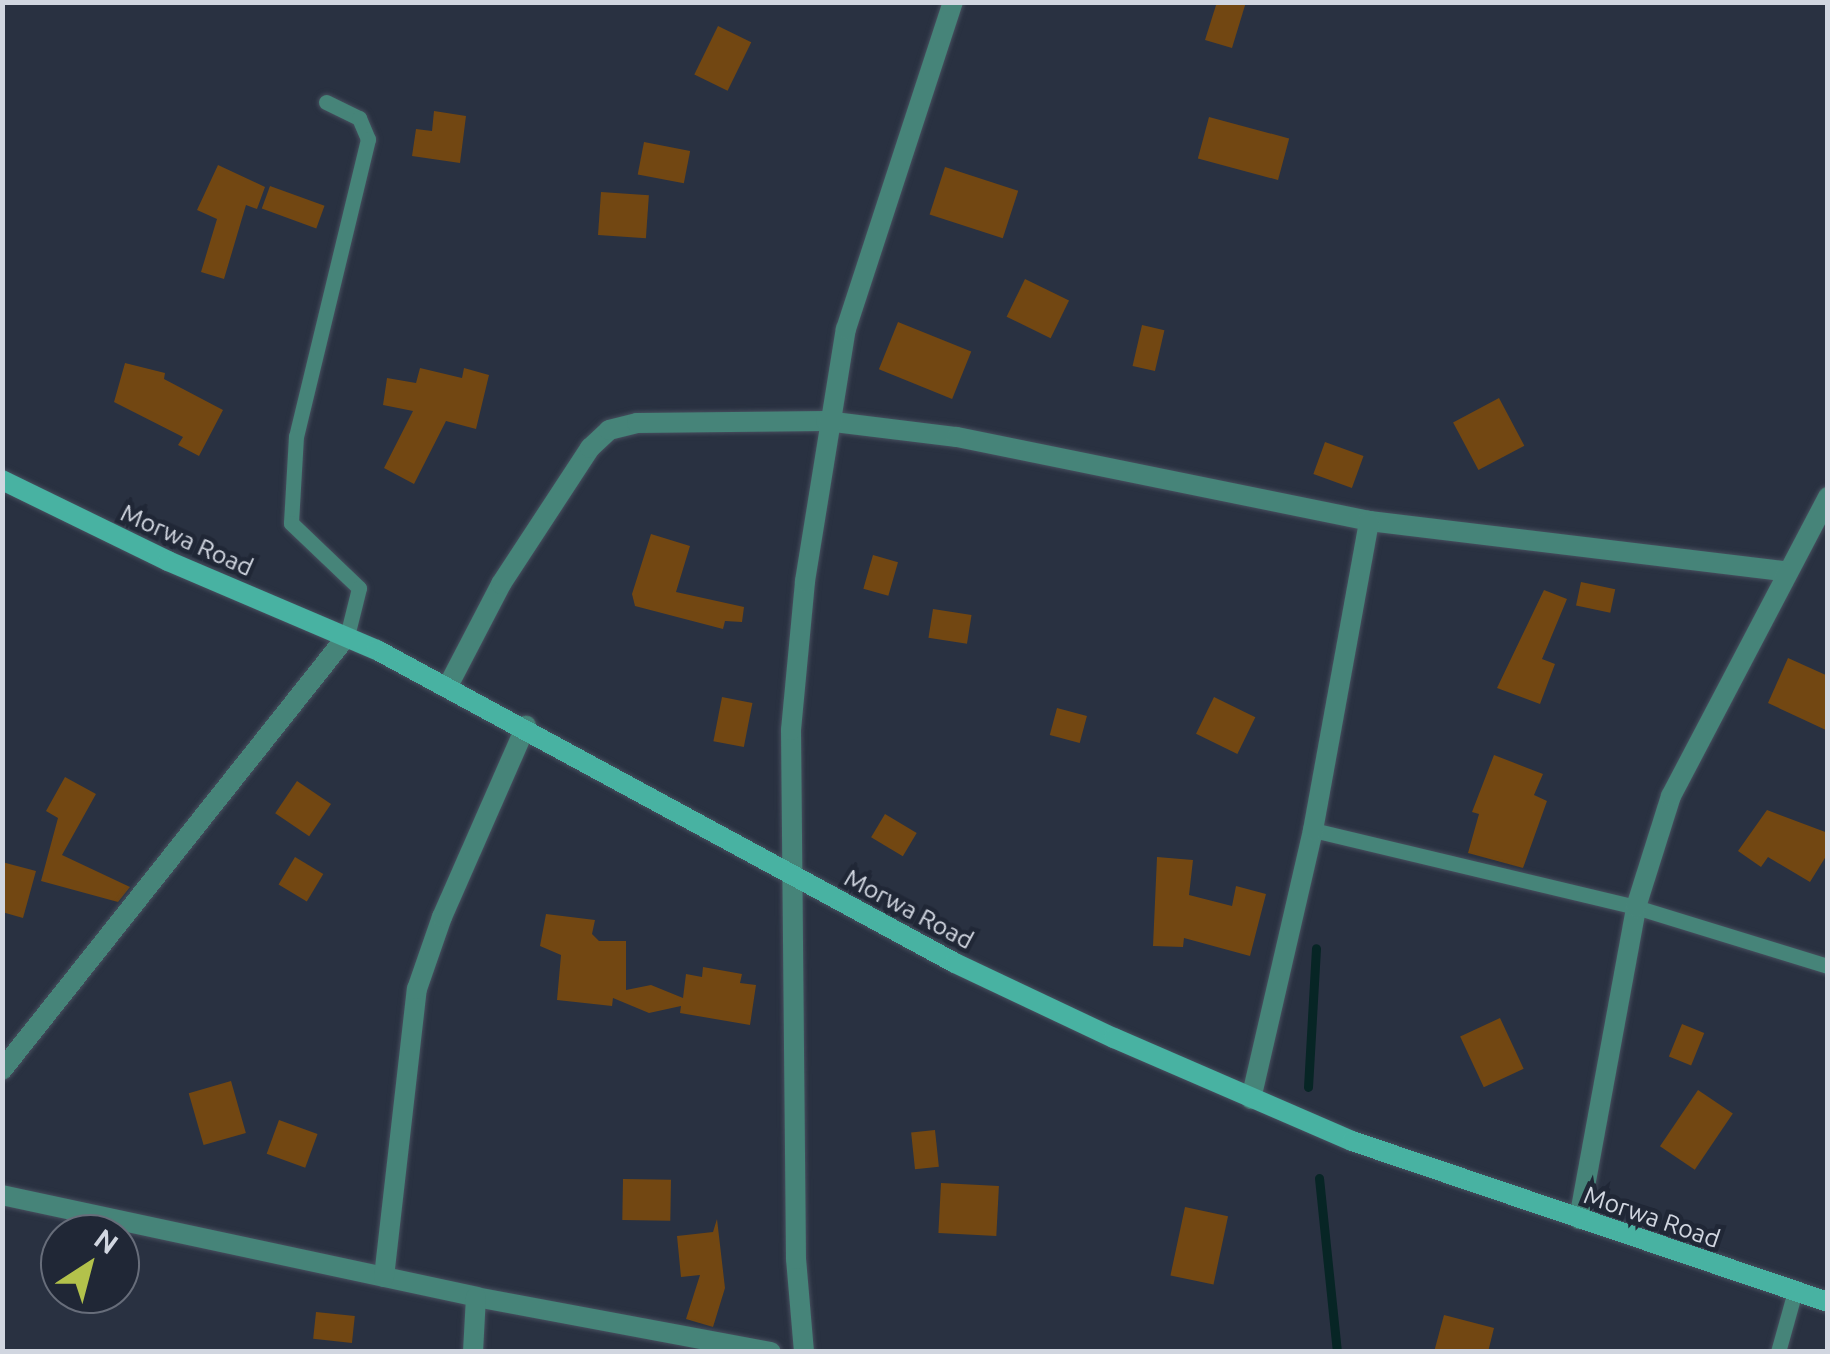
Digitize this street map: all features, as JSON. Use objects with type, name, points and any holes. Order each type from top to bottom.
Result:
[{"type":"main road","name":"Morwa Road","points":[[3,481],[168,561],[346,636],[448,686],[955,963],[1251,1099],[1579,1219],[1828,1302]]},
{"type":"street","points":[[804,1352],[796,1259],[791,730],[826,421],[846,329],[953,2]]},
{"type":"street","points":[[448,686],[501,584],[590,448],[609,430],[637,423],[826,421],[957,437],[1369,522],[1785,571]]},
{"type":"street","points":[[1579,1219],[1636,907],[1671,796],[1785,571],[1828,497]]},
{"type":"street","points":[[1251,1099],[1313,830],[1369,522]]},
{"type":"street","points":[[2,1070],[346,636]]},
{"type":"street","points":[[384,1277],[417,989],[442,916],[526,726]]},
{"type":"street","points":[[2,1195],[476,1297],[771,1352]]},
{"type":"street","points":[[473,1352],[476,1297]]},
{"type":"lane","points":[[326,102],[358,118],[368,139],[296,436],[291,523],[360,588],[346,636]]},
{"type":"lane","points":[[1313,830],[1636,907],[1828,966]]},
{"type":"lane","points":[[1778,1352],[1796,1291]]},
{"type":"building","points":[[1217,2],[1246,2],[1232,48],[1205,40]]},
{"type":"building","points":[[718,26],[751,42],[728,91],[694,75]]},
{"type":"building","points":[[434,111],[466,116],[460,163],[412,156],[416,129],[432,131]]},
{"type":"building","points":[[1209,117],[1289,138],[1278,180],[1198,159]]},
{"type":"building","points":[[644,142],[690,151],[684,183],[638,174]]},
{"type":"building","points":[[218,165],[265,187],[257,209],[246,205],[224,279],[201,272],[217,219],[197,210]]},
{"type":"building","points":[[945,167],[1018,191],[1003,238],[930,215]]},
{"type":"building","points":[[270,186],[325,206],[316,228],[262,209]]},
{"type":"building","points":[[601,192],[649,195],[646,238],[598,235]]},
{"type":"building","points":[[1025,279],[1069,300],[1051,338],[1007,317]]},
{"type":"building","points":[[898,322],[971,352],[952,399],[879,369]]},
{"type":"building","points":[[1142,325],[1164,330],[1155,371],[1133,366]]},
{"type":"building","points":[[125,363],[165,373],[164,379],[223,410],[199,456],[178,445],[183,437],[114,402]]},
{"type":"building","points":[[420,368],[462,378],[464,368],[489,375],[476,429],[446,421],[414,484],[384,468],[413,411],[383,405],[387,378],[416,383]]},
{"type":"building","points":[[1499,398],[1524,446],[1478,470],[1453,422]]},
{"type":"building","points":[[1325,442],[1364,456],[1352,488],[1313,474]]},
{"type":"building","points":[[651,534],[690,546],[676,592],[744,607],[742,622],[725,621],[723,629],[635,606],[632,594]]},
{"type":"building","points":[[873,555],[898,562],[888,596],[863,589]]},
{"type":"building","points":[[1581,582],[1615,589],[1610,613],[1576,605]]},
{"type":"building","points":[[1544,590],[1567,599],[1542,659],[1555,664],[1540,704],[1497,688]]},
{"type":"building","points":[[933,609],[972,615],[967,644],[928,638]]},
{"type":"building","points":[[1788,658],[1828,676],[1828,731],[1768,703]]},
{"type":"building","points":[[722,697],[752,703],[744,747],[713,741]]},
{"type":"building","points":[[1214,697],[1255,717],[1237,754],[1196,734]]},
{"type":"building","points":[[1057,708],[1087,716],[1080,743],[1050,735]]},
{"type":"building","points":[[1494,755],[1543,774],[1534,795],[1547,801],[1523,868],[1468,853],[1479,814],[1472,812]]},
{"type":"building","points":[[65,777],[96,794],[62,855],[130,887],[118,902],[41,881],[58,818],[46,811]]},
{"type":"building","points":[[297,781],[331,804],[309,836],[275,813]]},
{"type":"building","points":[[1767,810],[1828,833],[1828,853],[1810,882],[1768,857],[1761,867],[1738,851]]},
{"type":"building","points":[[885,814],[917,833],[903,856],[871,837]]},
{"type":"building","points":[[295,857],[323,874],[307,901],[279,884]]},
{"type":"building","points":[[1157,857],[1193,860],[1189,895],[1232,906],[1236,886],[1266,894],[1250,956],[1184,938],[1183,947],[1153,946]]},
{"type":"building","points":[[2,862],[36,871],[23,918],[2,912]]},
{"type":"building","points":[[546,914],[595,920],[592,934],[599,941],[626,941],[626,990],[651,985],[683,998],[686,974],[702,977],[703,967],[742,974],[740,983],[756,985],[750,1025],[680,1013],[681,1006],[649,1013],[613,998],[612,1006],[557,1000],[561,955],[540,946]]},
{"type":"building","points":[[1500,1018],[1524,1069],[1484,1087],[1460,1037]]},
{"type":"building","points":[[1682,1024],[1704,1033],[1691,1065],[1669,1056]]},
{"type":"building","points":[[231,1081],[246,1133],[204,1145],[189,1093]]},
{"type":"building","points":[[1698,1090],[1733,1113],[1695,1170],[1660,1146]]},
{"type":"building","points":[[279,1120],[318,1134],[305,1168],[267,1154]]},
{"type":"building","points":[[935,1130],[939,1167],[915,1169],[911,1133]]},
{"type":"building","points":[[623,1179],[671,1180],[670,1221],[622,1220]]},
{"type":"building","points":[[941,1183],[999,1186],[996,1236],[938,1233]]},
{"type":"building","points":[[1185,1207],[1228,1216],[1213,1285],[1170,1275]]},
{"type":"building","points":[[717,1219],[725,1288],[713,1327],[686,1319],[700,1275],[681,1277],[677,1236],[713,1232]]},
{"type":"building","points":[[316,1312],[355,1316],[352,1343],[313,1339]]},
{"type":"building","points":[[1444,1315],[1494,1328],[1488,1352],[1434,1352]]},
{"type":"waterway","points":[[1308,1087],[1316,948]]},
{"type":"waterway","points":[[1319,1178],[1337,1352]]}]
